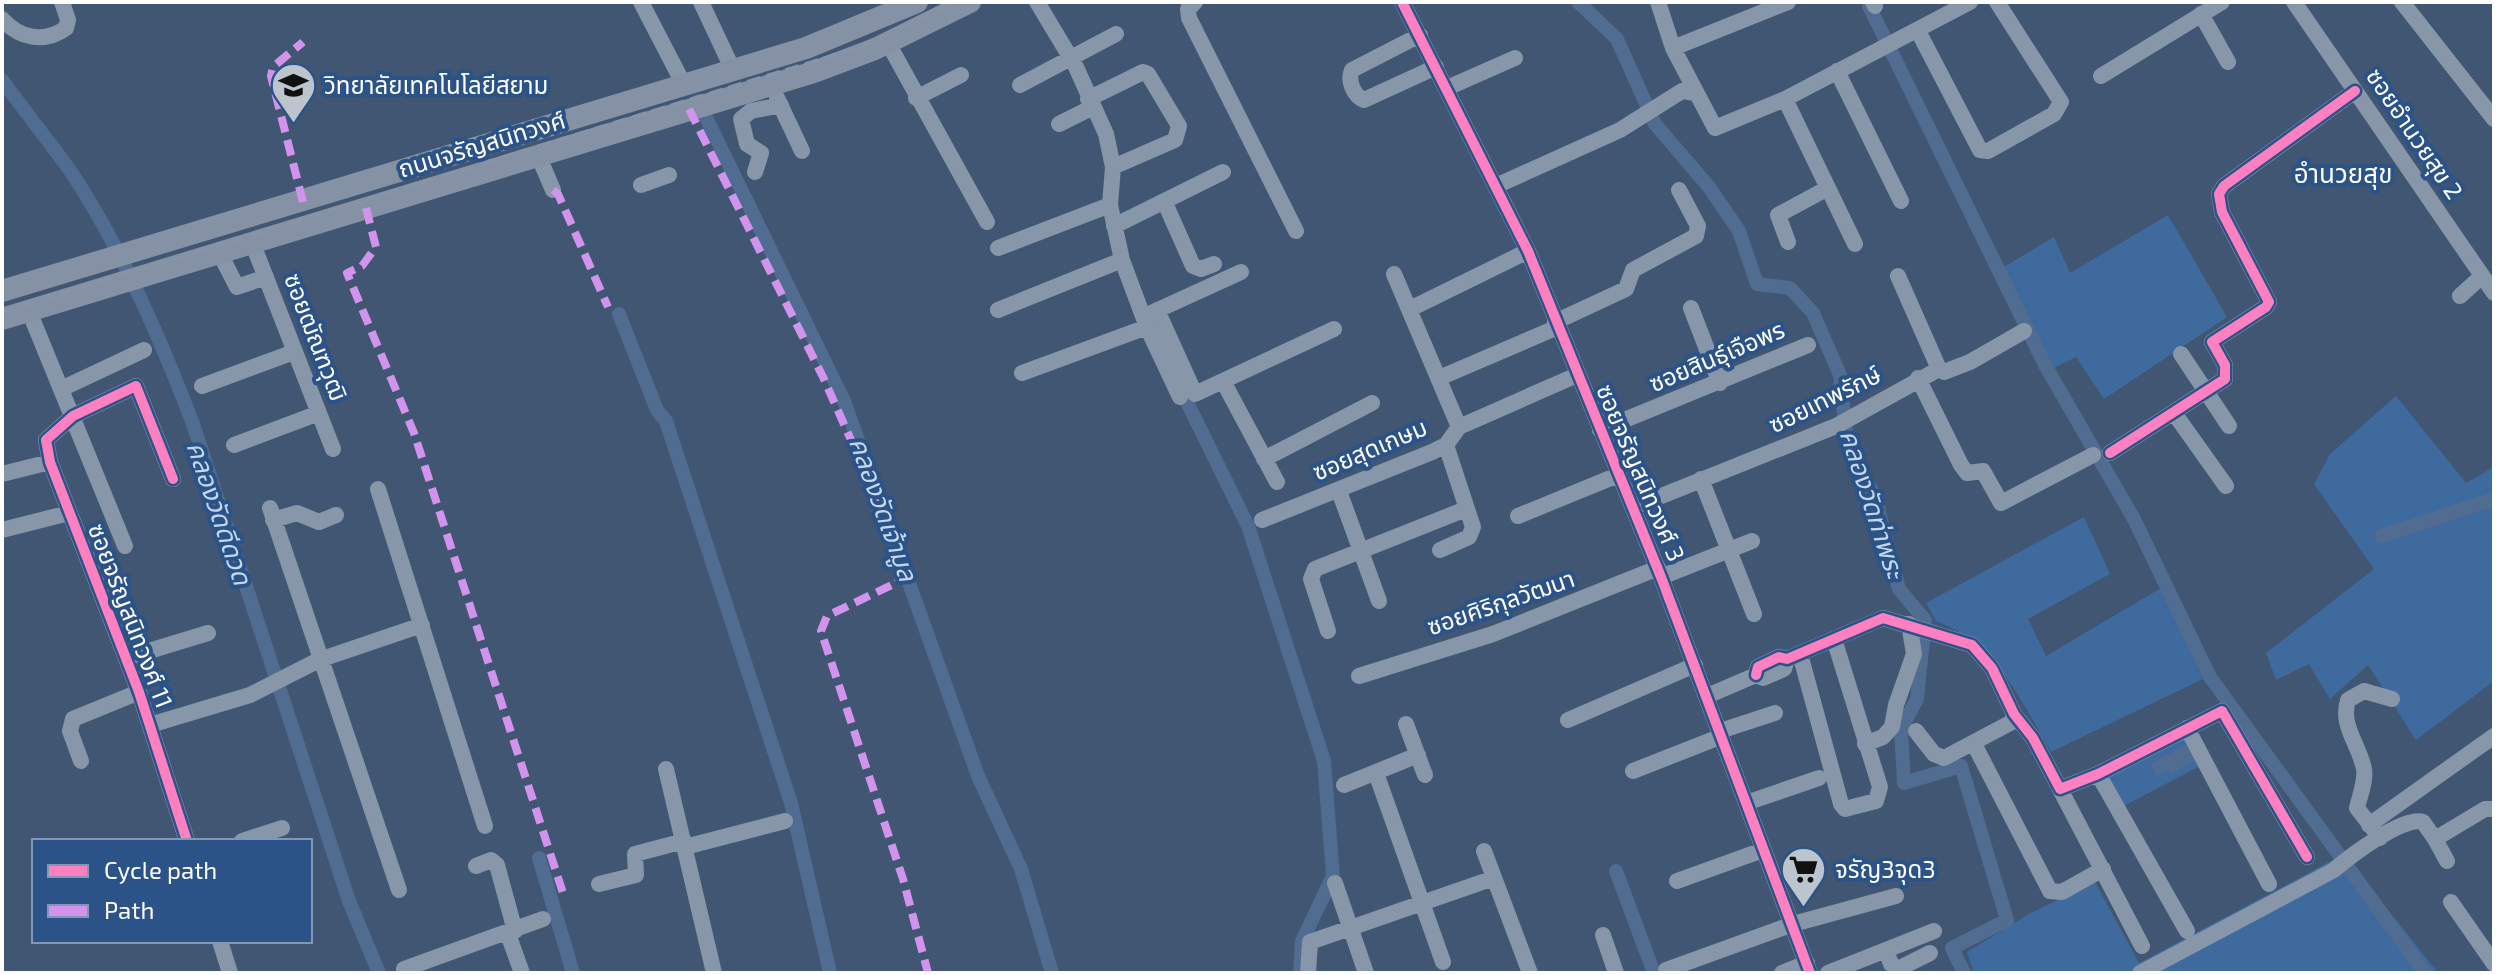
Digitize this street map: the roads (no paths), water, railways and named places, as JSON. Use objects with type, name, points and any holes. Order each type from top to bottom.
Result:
[{"type":"main road","name":"ถนนจรัญสนิทวงศ์","points":[[2,291],[806,48],[917,2]]},
{"type":"main road","name":"ถนนจรัญสนิทวงศ์","points":[[2,319],[700,106],[776,95],[970,2]]},
{"type":"main road","points":[[878,20],[888,43]]},
{"type":"main road","points":[[508,138],[516,162]]},
{"type":"street","points":[[2,19],[18,34],[51,36],[66,28],[68,20],[62,2]]},
{"type":"street","points":[[641,2],[688,84]]},
{"type":"street","points":[[701,2],[733,70]]},
{"type":"street","points":[[1037,2],[1071,58],[1106,134],[1113,167],[1110,205],[1122,260],[1180,397]]},
{"type":"street","points":[[1195,2],[1188,9],[1189,18],[1296,231]]},
{"type":"street","name":"ซอยจรัญสนิทวงศ์ 3","points":[[1402,2],[1498,185],[1528,251],[1660,573],[1809,968]]},
{"type":"street","points":[[1658,2],[1673,48],[1693,93],[1715,128],[1785,99],[1970,2]]},
{"type":"street","points":[[1673,48],[1788,2]]},
{"type":"street","points":[[1918,31],[1980,150],[1988,151],[2054,114],[2061,102],[1997,2]]},
{"type":"street","points":[[2101,76],[2195,11],[2222,2]]},
{"type":"street","name":"ซอยอำนวยสุข 2","points":[[2294,2],[2494,293]]},
{"type":"street","points":[[2402,2],[2494,119]]},
{"type":"street","points":[[2195,11],[2228,62]]},
{"type":"street","points":[[1020,85],[1116,34]]},
{"type":"street","points":[[1420,35],[1352,70],[1351,83],[1358,98],[1364,100],[1436,67]]},
{"type":"street","points":[[888,43],[987,222]]},
{"type":"street","points":[[1447,88],[1515,58]]},
{"type":"street","points":[[1837,71],[1901,201]]},
{"type":"street","points":[[1059,124],[1143,72],[1148,74],[1179,126],[1175,140],[1113,167]]},
{"type":"street","points":[[916,98],[961,75]]},
{"type":"street","points":[[1498,185],[1642,117],[1682,91],[1693,93]]},
{"type":"street","points":[[1918,378],[1961,465],[1967,473],[1983,471],[2001,503],[2101,454],[2206,392],[2228,376],[2212,342],[2269,302],[2222,212],[2219,194],[2224,186],[2355,91]]},
{"type":"street","points":[[755,172],[761,153],[747,144],[741,119],[776,95],[802,151]]},
{"type":"street","points":[[1785,99],[1855,244]]},
{"type":"street","points":[[538,155],[553,190]]},
{"type":"street","points":[[1114,226],[1223,172]]},
{"type":"street","points":[[641,185],[669,175]]},
{"type":"street","points":[[1788,242],[1778,215],[1828,188]]},
{"type":"street","points":[[1439,378],[1626,289],[1633,270],[1696,236],[1698,226],[1679,190]]},
{"type":"street","points":[[1165,203],[1190,262],[1201,269],[1214,264]]},
{"type":"street","points":[[998,248],[1110,205]]},
{"type":"street","name":"ซอยฒัณฑวุฒิ","points":[[252,242],[333,449]]},
{"type":"street","points":[[1410,309],[1528,251]]},
{"type":"street","points":[[219,252],[237,287],[266,277]]},
{"type":"street","points":[[998,310],[1122,260]]},
{"type":"street","points":[[1022,373],[1149,318],[1241,272]]},
{"type":"street","points":[[1394,274],[1459,427]]},
{"type":"street","points":[[1898,276],[1939,369]]},
{"type":"street","points":[[2460,296],[2482,276]]},
{"type":"street","points":[[1691,308],[1720,383]]},
{"type":"street","points":[[29,311],[125,546]]},
{"type":"street","points":[[1149,318],[1195,394],[1334,329]]},
{"type":"street","name":"ซอยเทพรักษ์","points":[[1634,507],[1836,426],[1918,378],[1939,369],[1944,372],[1970,362],[2024,331]]},
{"type":"street","name":"ซอยสินธุ์เจือพร","points":[[1600,430],[1808,345]]},
{"type":"street","points":[[61,389],[144,350]]},
{"type":"street","points":[[202,386],[294,352]]},
{"type":"street","points":[[2181,354],[2229,426]]},
{"type":"street","name":"ซอยสุดเกษม","points":[[1262,520],[1446,445],[1459,427],[1577,375]]},
{"type":"street","points":[[1224,383],[1277,482]]},
{"type":"street","points":[[2,474],[50,462],[46,440],[73,416],[136,386],[173,479]]},
{"type":"street","points":[[1264,459],[1372,403]]},
{"type":"street","points":[[234,445],[319,413]]},
{"type":"street","points":[[2174,413],[2226,486]]},
{"type":"street","points":[[1440,550],[1472,534],[1446,445]]},
{"type":"street","name":"ซอยจรัญสนิทวงศ์ 11","points":[[50,462],[139,692],[186,839]]},
{"type":"street","points":[[1518,516],[1618,475]]},
{"type":"street","points":[[1701,479],[1754,614]]},
{"type":"street","points":[[378,489],[485,826]]},
{"type":"street","points":[[1339,491],[1379,601]]},
{"type":"street","points":[[1328,631],[1310,573],[1362,549],[1466,509]]},
{"type":"street","points":[[2,530],[69,513]]},
{"type":"street","points":[[336,515],[319,522],[297,513],[272,514],[399,890]]},
{"type":"street","name":"ซอยศิริกุลวัฒนา","points":[[1359,676],[1493,634],[1752,541]]},
{"type":"street","points":[[1707,696],[1756,675],[1763,678],[1784,669],[1794,657],[1874,619],[1913,625],[1977,649],[1992,668],[2014,714],[2024,724],[2142,946]]},
{"type":"street","points":[[150,725],[250,695],[319,660],[422,625]]},
{"type":"street","points":[[1865,744],[1883,737],[1892,727],[1896,705],[1914,654],[1913,625]]},
{"type":"street","points":[[126,658],[208,633]]},
{"type":"street","points":[[1794,657],[1845,809],[1872,803],[1880,787],[1834,639]]},
{"type":"street","points":[[1568,720],[1695,665]]},
{"type":"street","points":[[2375,832],[2357,808],[2365,779],[2344,715],[2348,700],[2364,691],[2392,699]]},
{"type":"street","points":[[81,761],[70,731],[73,719],[139,692]]},
{"type":"street","points":[[2060,789],[2098,774],[2220,711],[2224,713],[2307,857]]},
{"type":"street","points":[[1633,771],[1775,713]]},
{"type":"street","points":[[1916,731],[1939,757],[1974,744],[2012,722],[2014,714]]},
{"type":"street","points":[[1406,724],[1425,775]]},
{"type":"street","points":[[2187,728],[2269,884]]},
{"type":"street","points":[[2140,973],[2334,870],[2375,832],[2494,736]]},
{"type":"street","points":[[1974,744],[2050,891],[2062,892],[2103,869]]},
{"type":"street","points":[[1344,785],[1418,755]]},
{"type":"street","points":[[666,769],[714,973]]},
{"type":"street","points":[[1376,773],[1443,962]]},
{"type":"street","points":[[2098,774],[2187,931]]},
{"type":"street","points":[[1746,803],[1819,778]]},
{"type":"street","points":[[2435,839],[2485,809],[2494,809]]},
{"type":"street","points":[[2375,832],[2418,820],[2435,839],[2447,861]]},
{"type":"street","points":[[599,884],[636,875],[635,854],[785,821]]},
{"type":"street","points":[[248,839],[282,828]]},
{"type":"street","points":[[1677,881],[1763,850]]},
{"type":"street","points":[[1484,851],[1530,973]]},
{"type":"street","points":[[476,866],[491,860],[497,865],[522,973]]},
{"type":"street","points":[[1308,973],[1310,942],[1494,878]]},
{"type":"street","points":[[1335,883],[1366,973]]},
{"type":"street","points":[[1666,970],[1793,924],[1896,896]]},
{"type":"street","points":[[2451,902],[2494,964]]},
{"type":"street","points":[[404,969],[435,966],[543,919]]},
{"type":"street","points":[[1828,973],[1934,931]]},
{"type":"street","points":[[1603,935],[1616,973]]},
{"type":"street","points":[[221,943],[230,973]]},
{"type":"street","points":[[1886,950],[1891,964],[1898,969],[1930,953]]},
{"type":"street","points":[[1782,973],[1809,968]]},
{"type":"waterway","name":"คลองวัดท่าพระ","points":[[1578,2],[1617,39],[1655,124],[1709,187],[1739,231],[1757,284],[1790,288],[1813,313],[1840,375],[1847,442],[1875,497],[1899,589],[1925,620],[1917,699],[1901,729],[1904,783],[1961,766],[2007,920],[1952,948],[1964,973]]},
{"type":"waterway","points":[[1869,6],[2045,365],[2134,519],[2210,677],[2425,973]]},
{"type":"waterway","name":"คลองวัดดีดวด","points":[[2,80],[88,198],[122,260],[167,359],[193,424],[349,901],[379,973]]},
{"type":"waterway","name":"คลองวัดเจ้ามูล","points":[[698,101],[844,401],[978,776],[1021,869],[1052,973]]},
{"type":"waterway","points":[[619,314],[657,410],[666,421],[791,803],[830,973]]},
{"type":"waterway","points":[[1180,388],[1248,526],[1324,761],[1333,876],[1302,941],[1300,973]]},
{"type":"waterway","points":[[2382,536],[2488,501],[2494,502]]},
{"type":"waterway","points":[[539,858],[573,973]]},
{"type":"waterway","points":[[1616,871],[1654,973]]},
{"type":"railway","points":[[2,312],[851,50],[958,2]]},
{"type":"place","name":"วิทยาลัยเทคโนโลยีสยาม","points":[[293,125]]},
{"type":"place","name":"จรัญ3จุด3","points":[[1804,909]]},
{"type":"district","name":"อำนวยสุข","points":[[2343,174]]}]
